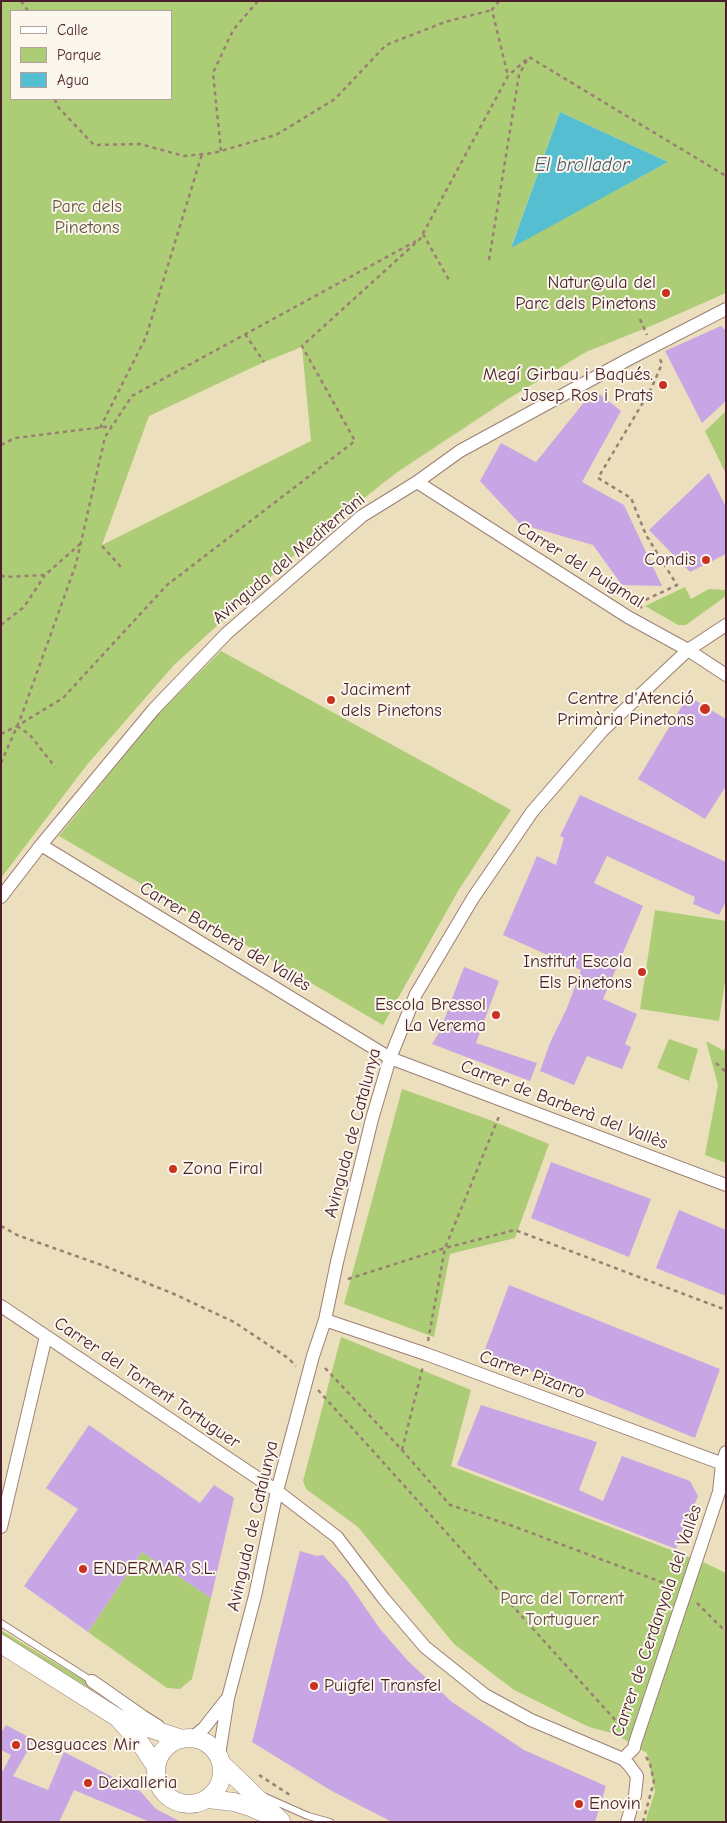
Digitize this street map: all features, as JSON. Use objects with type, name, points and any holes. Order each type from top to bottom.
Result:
[{"type":"main road","points":[[1,1644],[118,1718],[182,1737],[207,1742],[220,1759],[282,1821]]},
{"type":"main road","points":[[118,1718],[141,1744],[156,1767]]},
{"type":"main road","points":[[182,1737],[170,1744],[161,1753],[156,1767],[156,1779],[170,1800],[184,1805],[196,1804],[208,1799],[216,1792],[219,1785],[222,1774],[220,1759]]},
{"type":"main road","points":[[208,1799],[250,1806],[282,1821]]},
{"type":"street","name":"Avinguda del Mediterràni","points":[[1,897],[41,845],[154,709],[227,633],[362,516],[417,482],[460,451],[627,360],[726,309]]},
{"type":"street","name":"Carrer del Puigmal","points":[[417,482],[628,617],[688,650],[726,675]]},
{"type":"street","name":"Avinguda de Catalunya","points":[[220,1759],[228,1698],[255,1596],[277,1491],[313,1356],[325,1320],[372,1119],[390,1058],[416,994],[472,898],[532,812],[602,731],[688,650],[726,625]]},
{"type":"street","name":"Carrer Barberà del Vallès","points":[[41,845],[390,1058]]},
{"type":"street","name":"Carrer de Barberà del Vallès","points":[[390,1058],[726,1185]]},
{"type":"street","name":"Carrer del Torrent Tortuguer","points":[[1,1306],[277,1491],[337,1537],[384,1599],[425,1647],[485,1695],[531,1720],[623,1759]]},
{"type":"street","name":"Carrer Pizarro","points":[[325,1320],[725,1460]]},
{"type":"street","points":[[1,1527],[46,1336]]},
{"type":"street","name":"Carrer de Cerdanyola del Vallès","points":[[627,1822],[635,1795],[637,1776],[623,1759],[634,1748],[719,1492],[725,1460]]},
{"type":"street","points":[[92,1681],[142,1716],[182,1737]]},
{"type":"street","name":"Avinguda de Catalunya","points":[[182,1737],[204,1728],[228,1698]]},
{"type":"lane","points":[[1,1623],[92,1681]]},
{"type":"lane","points":[[251,1790],[308,1816],[330,1822]]},
{"type":"path","points":[[221,151],[213,73],[233,30],[258,1]]},
{"type":"path","points":[[55,100],[57,106],[94,145],[140,144],[184,156],[221,151],[276,135],[335,99],[386,45],[445,22],[492,10],[499,1]]},
{"type":"path","points":[[492,10],[508,76]]},
{"type":"path","points":[[1,734],[62,698],[167,585],[355,441],[302,346],[420,239],[508,76],[529,57]]},
{"type":"path","points":[[529,57],[726,176]]},
{"type":"path","points":[[489,260],[519,75],[529,57]]},
{"type":"path","points":[[100,428],[146,337],[202,154]]},
{"type":"path","points":[[423,234],[449,280]]},
{"type":"path","points":[[1,763],[17,726],[76,564],[106,437],[132,396],[420,239]]},
{"type":"path","points":[[640,319],[647,335]]},
{"type":"path","points":[[245,334],[264,362]]},
{"type":"path","points":[[645,610],[637,604],[677,585],[646,535],[631,498],[598,478],[650,389],[662,364],[657,354]]},
{"type":"path","points":[[1,446],[15,438],[112,426]]},
{"type":"path","points":[[1,625],[24,607],[45,575],[81,543]]},
{"type":"path","points":[[102,546],[120,567]]},
{"type":"path","points":[[1,575],[5,577],[45,575]]},
{"type":"path","points":[[17,726],[30,735],[55,767]]},
{"type":"path","points":[[716,1063],[726,1072]]},
{"type":"path","points":[[402,1450],[426,1354],[445,1248],[506,1102]]},
{"type":"path","points":[[1,1226],[17,1235],[107,1266],[234,1322],[288,1358],[635,1743],[650,1764],[654,1782],[644,1822]]},
{"type":"path","points":[[332,1284],[445,1248],[515,1230],[726,1310]]},
{"type":"path","points":[[313,1356],[402,1450],[450,1505],[510,1525],[685,1591],[726,1632]]},
{"type":"green space","name":"Parc dels Pinetons","points":[[1,1],[726,1],[726,293],[586,352],[508,399],[396,473],[312,539],[174,665],[86,766],[1,878]],"holes":[[[560,112],[668,162],[511,247]],[[302,347],[311,441],[102,545],[149,416],[264,362]]]},
{"type":"green space","points":[[726,411],[726,474],[705,431]]},
{"type":"green space","points":[[685,587],[691,599],[709,589],[726,590],[726,596],[686,625],[678,625],[645,606]]},
{"type":"green space","points":[[221,651],[511,810],[458,891],[383,1025],[59,836],[157,715]]},
{"type":"green space","points":[[655,910],[726,921],[726,976],[719,1021],[640,1009]]},
{"type":"green space","points":[[669,1039],[698,1049],[689,1081],[657,1068]]},
{"type":"green space","points":[[726,1040],[726,1163],[705,1155],[718,1085],[706,1041],[724,1051]]},
{"type":"green space","points":[[402,1089],[490,1120],[549,1144],[515,1238],[450,1254],[434,1337],[344,1304]]},
{"type":"green space","name":"Parc del Torrent Tortuguer","points":[[341,1337],[471,1390],[451,1466],[705,1563],[726,1573],[726,1822],[645,1822],[655,1792],[647,1753],[615,1734],[589,1727],[514,1690],[454,1644],[358,1527],[306,1489],[303,1481]]},
{"type":"green space","points":[[142,1552],[211,1598],[192,1679],[180,1689],[167,1688],[88,1632]]},
{"type":"green space","points":[[1,1630],[93,1686],[92,1690],[1,1633]]},
{"type":"water","name":"El brollador","points":[[560,112],[668,162],[511,248]]},
{"type":"building","points":[[721,326],[726,331],[726,401],[702,423],[665,351]]},
{"type":"building","points":[[594,390],[621,411],[582,482],[624,505],[662,586],[622,585],[593,545],[520,524],[480,481],[501,443],[536,462]]},
{"type":"building","points":[[709,473],[726,507],[726,554],[690,572],[649,530]]},
{"type":"building","points":[[688,696],[726,719],[726,786],[705,819],[638,779]]},
{"type":"building","points":[[580,795],[726,862],[726,901],[719,915],[693,904],[695,897],[607,856],[594,883],[643,906],[603,999],[637,1014],[625,1044],[631,1047],[622,1069],[587,1056],[574,1085],[540,1071],[581,970],[503,935],[537,856],[556,865],[564,838],[560,836]]},
{"type":"building","points":[[464,967],[499,981],[476,1043],[537,1063],[530,1081],[432,1044],[440,1031]]},
{"type":"building","points":[[551,1162],[651,1199],[629,1257],[531,1218]]},
{"type":"building","points":[[679,1210],[726,1230],[726,1296],[656,1268]]},
{"type":"building","points":[[509,1285],[720,1369],[695,1438],[484,1352]]},
{"type":"building","points":[[481,1405],[597,1442],[579,1490],[603,1501],[622,1456],[690,1481],[698,1496],[676,1549],[457,1465]]},
{"type":"building","points":[[89,1425],[200,1503],[214,1485],[234,1498],[211,1598],[142,1552],[88,1632],[24,1586],[78,1509],[46,1488]]},
{"type":"building","points":[[300,1551],[317,1556],[323,1555],[347,1581],[380,1629],[408,1661],[452,1702],[524,1750],[606,1786],[595,1822],[392,1822],[330,1790],[252,1742]]},
{"type":"building","name":"Deixalleria","points":[[6,1725],[34,1740],[13,1776],[48,1790],[64,1752],[140,1791],[156,1809],[181,1822],[150,1822],[74,1790],[59,1822],[14,1822],[1,1820],[1,1770],[3,1771],[11,1755],[1,1750],[1,1733]]},
{"type":"place","name":"Natur@ula del Parc dels Pinetons","points":[[666,293]]},
{"type":"place","name":"Megí Girbau i Baqués. Josep Ros i Prats","points":[[663,385]]},
{"type":"place","name":"Condis","points":[[706,560]]},
{"type":"place","name":"Jaciment dels Pinetons","points":[[331,700]]},
{"type":"place","name":"Centre d'Atenció Primària Pinetons","points":[[705,709]]},
{"type":"place","name":"Institut Escola Els Pinetons","points":[[642,972]]},
{"type":"place","name":"Escola Bressol La Verema","points":[[496,1015]]},
{"type":"place","name":"Zona Firal","points":[[173,1169]]},
{"type":"place","name":"ENDERMAR S.L.","points":[[83,1569]]},
{"type":"place","name":"Puigfel Transfel","points":[[314,1686]]},
{"type":"place","name":"Desguaces Mir","points":[[16,1745]]},
{"type":"place","name":"Deixalleria","points":[[88,1783]]},
{"type":"place","name":"Enovin","points":[[579,1804]]}]
